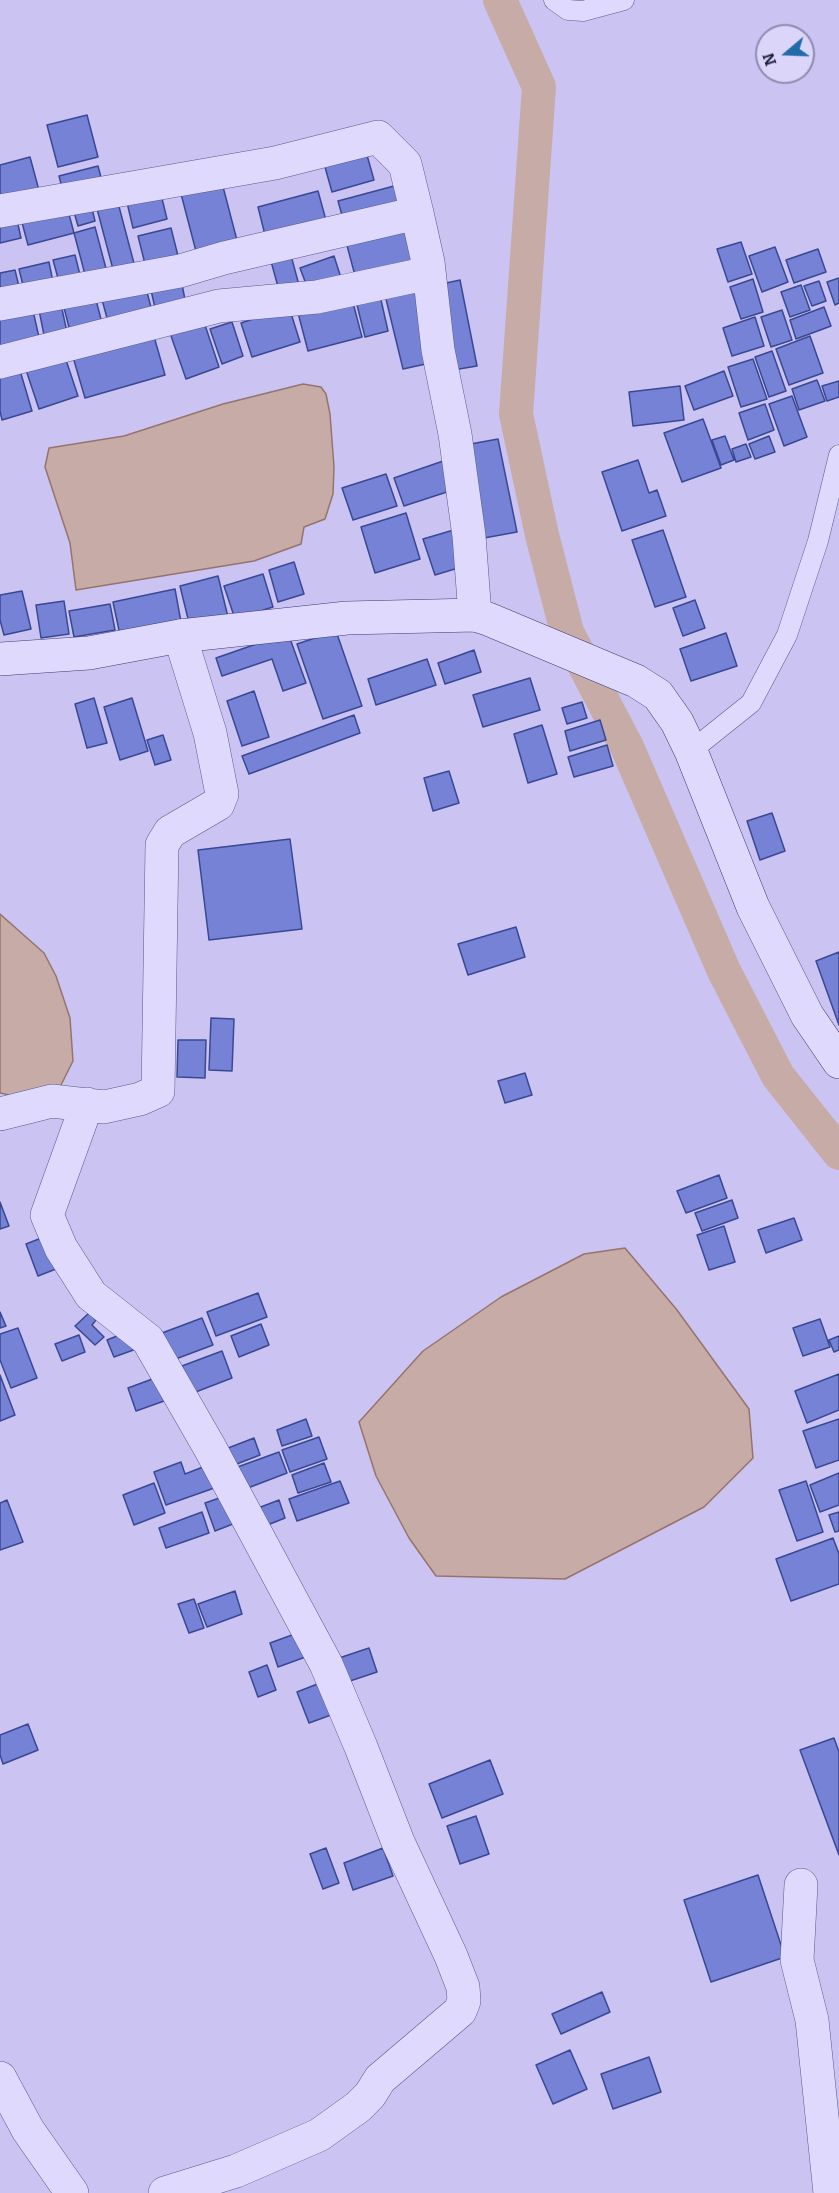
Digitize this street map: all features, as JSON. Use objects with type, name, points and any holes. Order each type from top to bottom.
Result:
[{"type":"street","points":[[0,211],[275,164],[378,137],[405,164],[417,213],[429,273],[438,350],[455,434],[481,617]]},
{"type":"street","points":[[0,304],[180,271],[224,258],[417,213]]},
{"type":"street","points":[[0,362],[219,306],[317,297],[429,273]]},
{"type":"street","points":[[0,659],[89,653],[180,636],[346,618],[481,617],[623,676],[658,695],[677,722],[691,751],[753,907],[807,1015],[836,1052]]},
{"type":"street","points":[[0,1114],[52,1101],[104,1107],[140,1099],[158,1091],[162,845],[170,832],[218,804],[222,794],[210,734],[180,636]]},
{"type":"street","points":[[87,1104],[47,1215],[60,1248],[91,1295],[148,1340],[210,1448],[335,1685],[398,1842],[463,1987],[464,2001],[460,2011],[380,2079],[370,2095],[357,2107],[319,2135],[236,2171],[165,2193]]},
{"type":"street","points":[[801,1885],[797,1960],[812,2020],[830,2193]]},
{"type":"street","points":[[0,2078],[28,2130],[72,2193]]},
{"type":"lane","points":[[554,0],[568,10],[583,11],[624,0]]},
{"type":"lane","points":[[691,751],[751,703],[788,635],[818,541],[839,455]]},
{"type":"shaded area","points":[[303,384],[321,387],[326,394],[334,467],[333,494],[325,519],[304,527],[301,544],[254,561],[76,590],[70,543],[45,467],[49,448],[124,436],[223,404]]},
{"type":"shaded area","points":[[0,914],[44,953],[56,976],[70,1018],[73,1061],[59,1089],[33,1100],[0,1093]]},
{"type":"shaded area","points":[[625,1248],[677,1310],[749,1409],[753,1458],[704,1507],[565,1579],[436,1576],[409,1538],[376,1476],[359,1422],[423,1351],[501,1297],[584,1254]]},
{"type":"building","points":[[87,115],[98,157],[58,167],[47,125]]},
{"type":"building","points":[[365,148],[374,180],[332,192],[323,160]]},
{"type":"building","points":[[30,157],[40,194],[0,204],[0,165]]},
{"type":"building","points":[[98,166],[103,185],[64,195],[59,176]]},
{"type":"building","points":[[221,179],[239,248],[198,259],[180,190]]},
{"type":"building","points":[[159,186],[167,219],[133,228],[125,194]]},
{"type":"building","points":[[394,186],[401,211],[345,226],[338,201]]},
{"type":"building","points":[[318,191],[327,224],[266,239],[258,207]]},
{"type":"building","points":[[117,199],[136,271],[115,277],[96,205]]},
{"type":"building","points":[[90,200],[95,221],[78,226],[72,205]]},
{"type":"building","points":[[66,203],[74,233],[28,245],[20,215]]},
{"type":"building","points":[[15,211],[21,238],[0,243],[0,214]]},
{"type":"building","points":[[412,220],[424,265],[357,283],[345,238]]},
{"type":"building","points":[[95,227],[108,276],[87,282],[74,233]]},
{"type":"building","points":[[171,228],[180,264],[147,272],[138,236]]},
{"type":"building","points":[[741,242],[752,274],[728,282],[717,249]]},
{"type":"building","points":[[775,247],[788,282],[762,292],[749,256]]},
{"type":"building","points":[[289,248],[300,289],[280,294],[269,254]]},
{"type":"building","points":[[818,249],[826,272],[794,283],[786,260]]},
{"type":"building","points":[[75,255],[82,283],[61,289],[53,260]]},
{"type":"building","points":[[334,256],[342,281],[309,292],[300,268]]},
{"type":"building","points":[[49,262],[54,287],[25,294],[19,269]]},
{"type":"building","points":[[15,270],[21,295],[0,300],[0,273]]},
{"type":"building","points":[[180,274],[187,310],[157,317],[149,281]]},
{"type":"building","points":[[839,278],[839,303],[835,305],[827,282]]},
{"type":"building","points":[[753,279],[763,312],[741,319],[730,287]]},
{"type":"building","points":[[460,280],[477,366],[453,370],[437,285]]},
{"type":"building","points":[[819,281],[826,301],[812,306],[804,286]]},
{"type":"building","points":[[145,285],[154,318],[110,329],[101,296]]},
{"type":"building","points":[[801,285],[810,310],[790,317],[781,292]]},
{"type":"building","points":[[417,288],[435,362],[403,369],[385,295]]},
{"type":"building","points":[[379,291],[388,331],[365,337],[355,297]]},
{"type":"building","points":[[94,292],[104,331],[72,339],[62,300]]},
{"type":"building","points":[[351,295],[362,337],[308,351],[297,309]]},
{"type":"building","points":[[60,300],[69,341],[46,345],[38,305]]},
{"type":"building","points":[[31,302],[41,346],[0,355],[0,308]]},
{"type":"building","points":[[289,307],[300,342],[252,357],[241,323]]},
{"type":"building","points":[[824,307],[831,326],[796,339],[790,320]]},
{"type":"building","points":[[782,310],[792,340],[771,347],[761,317]]},
{"type":"building","points":[[755,317],[764,346],[732,356],[723,328]]},
{"type":"building","points":[[204,322],[219,367],[186,379],[170,333]]},
{"type":"building","points":[[232,322],[243,356],[222,364],[210,329]]},
{"type":"building","points":[[153,333],[165,375],[85,398],[73,357]]},
{"type":"building","points":[[810,336],[823,373],[789,385],[776,349]]},
{"type":"building","points":[[63,351],[78,396],[39,409],[24,364]]},
{"type":"building","points":[[772,351],[786,391],[769,397],[755,357]]},
{"type":"building","points":[[753,359],[767,399],[741,407],[728,367]]},
{"type":"building","points":[[19,367],[32,411],[2,420],[0,372]]},
{"type":"building","points":[[724,371],[733,396],[694,410],[685,386]]},
{"type":"building","points":[[817,380],[825,401],[799,410],[792,389]]},
{"type":"building","points":[[839,381],[839,397],[827,401],[822,386]]},
{"type":"building","points":[[680,386],[684,420],[633,426],[629,392]]},
{"type":"building","points":[[792,396],[807,437],[784,446],[769,404]]},
{"type":"building","points":[[765,404],[774,430],[748,440],[739,413]]},
{"type":"building","points":[[703,419],[721,468],[682,482],[664,433]]},
{"type":"building","points":[[725,436],[734,460],[721,465],[712,440]]},
{"type":"building","points":[[769,436],[775,452],[755,459],[749,444]]},
{"type":"building","points":[[498,439],[517,532],[484,538],[465,445]]},
{"type":"building","points":[[746,444],[751,457],[736,462],[732,449]]},
{"type":"building","points":[[446,460],[456,489],[404,506],[394,478]]},
{"type":"building","points":[[638,460],[649,493],[657,490],[666,516],[622,531],[602,472]]},
{"type":"building","points":[[386,474],[397,506],[353,520],[342,488]]},
{"type":"building","points":[[406,513],[420,559],[375,573],[361,527]]},
{"type":"building","points":[[457,529],[468,565],[435,575],[423,539]]},
{"type":"building","points":[[663,530],[686,597],[655,607],[632,540]]},
{"type":"building","points":[[294,562],[304,594],[278,602],[269,570]]},
{"type":"building","points":[[263,574],[273,607],[235,619],[224,586]]},
{"type":"building","points":[[218,576],[228,617],[190,627],[180,586]]},
{"type":"building","points":[[175,589],[181,622],[120,635],[113,602]]},
{"type":"building","points":[[22,591],[31,629],[4,635],[0,620],[0,595]]},
{"type":"building","points":[[695,600],[705,628],[683,636],[673,608]]},
{"type":"building","points":[[64,601],[69,634],[41,638],[36,605]]},
{"type":"building","points":[[110,604],[115,630],[74,637],[69,611]]},
{"type":"building","points":[[336,631],[362,706],[323,719],[297,644]]},
{"type":"building","points":[[288,633],[306,683],[283,691],[272,659],[222,676],[216,658]]},
{"type":"building","points":[[726,633],[737,666],[691,681],[680,649]]},
{"type":"building","points":[[474,650],[481,672],[445,684],[438,663]]},
{"type":"building","points":[[427,659],[436,685],[376,705],[368,679]]},
{"type":"building","points":[[530,678],[540,710],[483,727],[473,695]]},
{"type":"building","points":[[254,691],[269,737],[242,746],[227,701]]},
{"type":"building","points":[[94,698],[107,743],[87,748],[75,704]]},
{"type":"building","points":[[132,698],[148,751],[120,760],[104,707]]},
{"type":"building","points":[[582,702],[587,718],[567,724],[562,708]]},
{"type":"building","points":[[354,715],[360,733],[249,774],[242,756]]},
{"type":"building","points":[[600,720],[606,740],[570,751],[565,731]]},
{"type":"building","points":[[542,725],[557,774],[528,783],[514,734]]},
{"type":"building","points":[[163,735],[171,760],[155,765],[147,740]]},
{"type":"building","points":[[607,745],[613,766],[574,777],[568,757]]},
{"type":"building","points":[[449,771],[459,803],[433,811],[424,778]]},
{"type":"building","points":[[772,813],[785,851],[760,860],[747,821]]},
{"type":"building","points":[[290,839],[302,929],[209,940],[198,850]]},
{"type":"building","points":[[516,927],[525,957],[468,975],[458,944]]},
{"type":"building","points":[[839,952],[839,1025],[816,961]]},
{"type":"building","points":[[211,1018],[234,1019],[232,1071],[209,1070]]},
{"type":"building","points":[[178,1040],[206,1040],[205,1078],[177,1077]]},
{"type":"building","points":[[525,1073],[532,1095],[505,1103],[498,1081]]},
{"type":"building","points":[[719,1175],[727,1198],[686,1213],[677,1191]]},
{"type":"building","points":[[732,1200],[738,1218],[702,1231],[695,1213]]},
{"type":"building","points":[[0,1202],[9,1226],[0,1229]]},
{"type":"building","points":[[794,1218],[802,1240],[766,1253],[758,1230]]},
{"type":"building","points":[[724,1226],[735,1262],[709,1270],[697,1235]]},
{"type":"building","points":[[44,1237],[56,1269],[38,1276],[26,1244]]},
{"type":"building","points":[[258,1293],[267,1317],[216,1336],[207,1312]]},
{"type":"building","points":[[0,1312],[6,1326],[0,1328]]},
{"type":"building","points":[[89,1313],[96,1320],[92,1325],[104,1337],[95,1345],[75,1326]]},
{"type":"building","points":[[202,1318],[213,1345],[173,1360],[162,1333]]},
{"type":"building","points":[[820,1319],[830,1347],[803,1356],[793,1328]]},
{"type":"building","points":[[261,1324],[269,1345],[239,1357],[231,1336]]},
{"type":"building","points":[[18,1328],[37,1378],[11,1388],[0,1360],[0,1334]]},
{"type":"building","points":[[132,1330],[139,1348],[114,1357],[107,1340]]},
{"type":"building","points":[[79,1335],[85,1352],[62,1361],[55,1344]]},
{"type":"building","points":[[839,1336],[839,1350],[834,1352],[829,1340]]},
{"type":"building","points":[[222,1351],[232,1378],[193,1393],[182,1366]]},
{"type":"building","points":[[839,1374],[839,1410],[807,1423],[795,1391]]},
{"type":"building","points":[[0,1375],[15,1415],[0,1421]]},
{"type":"building","points":[[155,1378],[164,1401],[136,1411],[128,1388]]},
{"type":"building","points":[[306,1419],[312,1436],[282,1446],[277,1430]]},
{"type":"building","points":[[839,1419],[839,1460],[816,1468],[803,1431]]},
{"type":"building","points":[[319,1437],[327,1459],[290,1472],[282,1450]]},
{"type":"building","points":[[254,1438],[260,1455],[229,1467],[223,1450]]},
{"type":"building","points":[[279,1452],[287,1473],[240,1491],[232,1469]]},
{"type":"building","points":[[181,1462],[185,1474],[203,1467],[220,1486],[166,1505],[154,1472]]},
{"type":"building","points":[[324,1463],[331,1482],[298,1493],[292,1475]]},
{"type":"building","points":[[839,1473],[839,1505],[820,1512],[810,1485]]},
{"type":"building","points":[[340,1481],[349,1503],[297,1521],[289,1499]]},
{"type":"building","points":[[806,1481],[823,1532],[797,1541],[779,1490]]},
{"type":"building","points":[[154,1483],[165,1513],[134,1525],[123,1495]]},
{"type":"building","points":[[228,1495],[238,1522],[215,1531],[205,1503]]},
{"type":"building","points":[[7,1500],[23,1542],[0,1550],[0,1503]]},
{"type":"building","points":[[279,1500],[285,1518],[260,1528],[253,1510]]},
{"type":"building","points":[[202,1512],[209,1533],[166,1548],[159,1528]]},
{"type":"building","points":[[839,1512],[839,1531],[835,1532],[829,1515]]},
{"type":"building","points":[[833,1538],[839,1554],[839,1584],[791,1601],[776,1559]]},
{"type":"building","points":[[235,1591],[242,1614],[207,1627],[198,1604]]},
{"type":"building","points":[[194,1599],[204,1628],[189,1633],[178,1604]]},
{"type":"building","points":[[303,1631],[311,1655],[278,1667],[270,1643]]},
{"type":"building","points":[[369,1648],[377,1672],[338,1685],[330,1661]]},
{"type":"building","points":[[267,1665],[276,1690],[258,1697],[249,1672]]},
{"type":"building","points":[[320,1683],[331,1715],[309,1723],[297,1692]]},
{"type":"building","points":[[28,1724],[38,1750],[3,1764],[0,1755],[0,1735]]},
{"type":"building","points":[[834,1738],[839,1752],[839,1855],[800,1750]]},
{"type":"building","points":[[490,1760],[503,1794],[442,1818],[429,1784]]},
{"type":"building","points":[[476,1816],[489,1854],[460,1864],[447,1826]]},
{"type":"building","points":[[326,1848],[339,1883],[323,1889],[310,1854]]},
{"type":"building","points":[[383,1848],[393,1876],[353,1890],[344,1863]]},
{"type":"building","points":[[758,1875],[785,1957],[711,1982],[684,1900]]},
{"type":"building","points":[[602,1992],[610,2012],[561,2034],[552,2014]]},
{"type":"building","points":[[570,2050],[587,2089],[553,2104],[536,2065]]},
{"type":"building","points":[[649,2057],[661,2092],[613,2109],[601,2074]]},
{"type":"waterway","points":[[500,0],[539,87],[516,414],[542,535],[567,632],[627,747],[724,971],[778,1076],[839,1153]]}]
